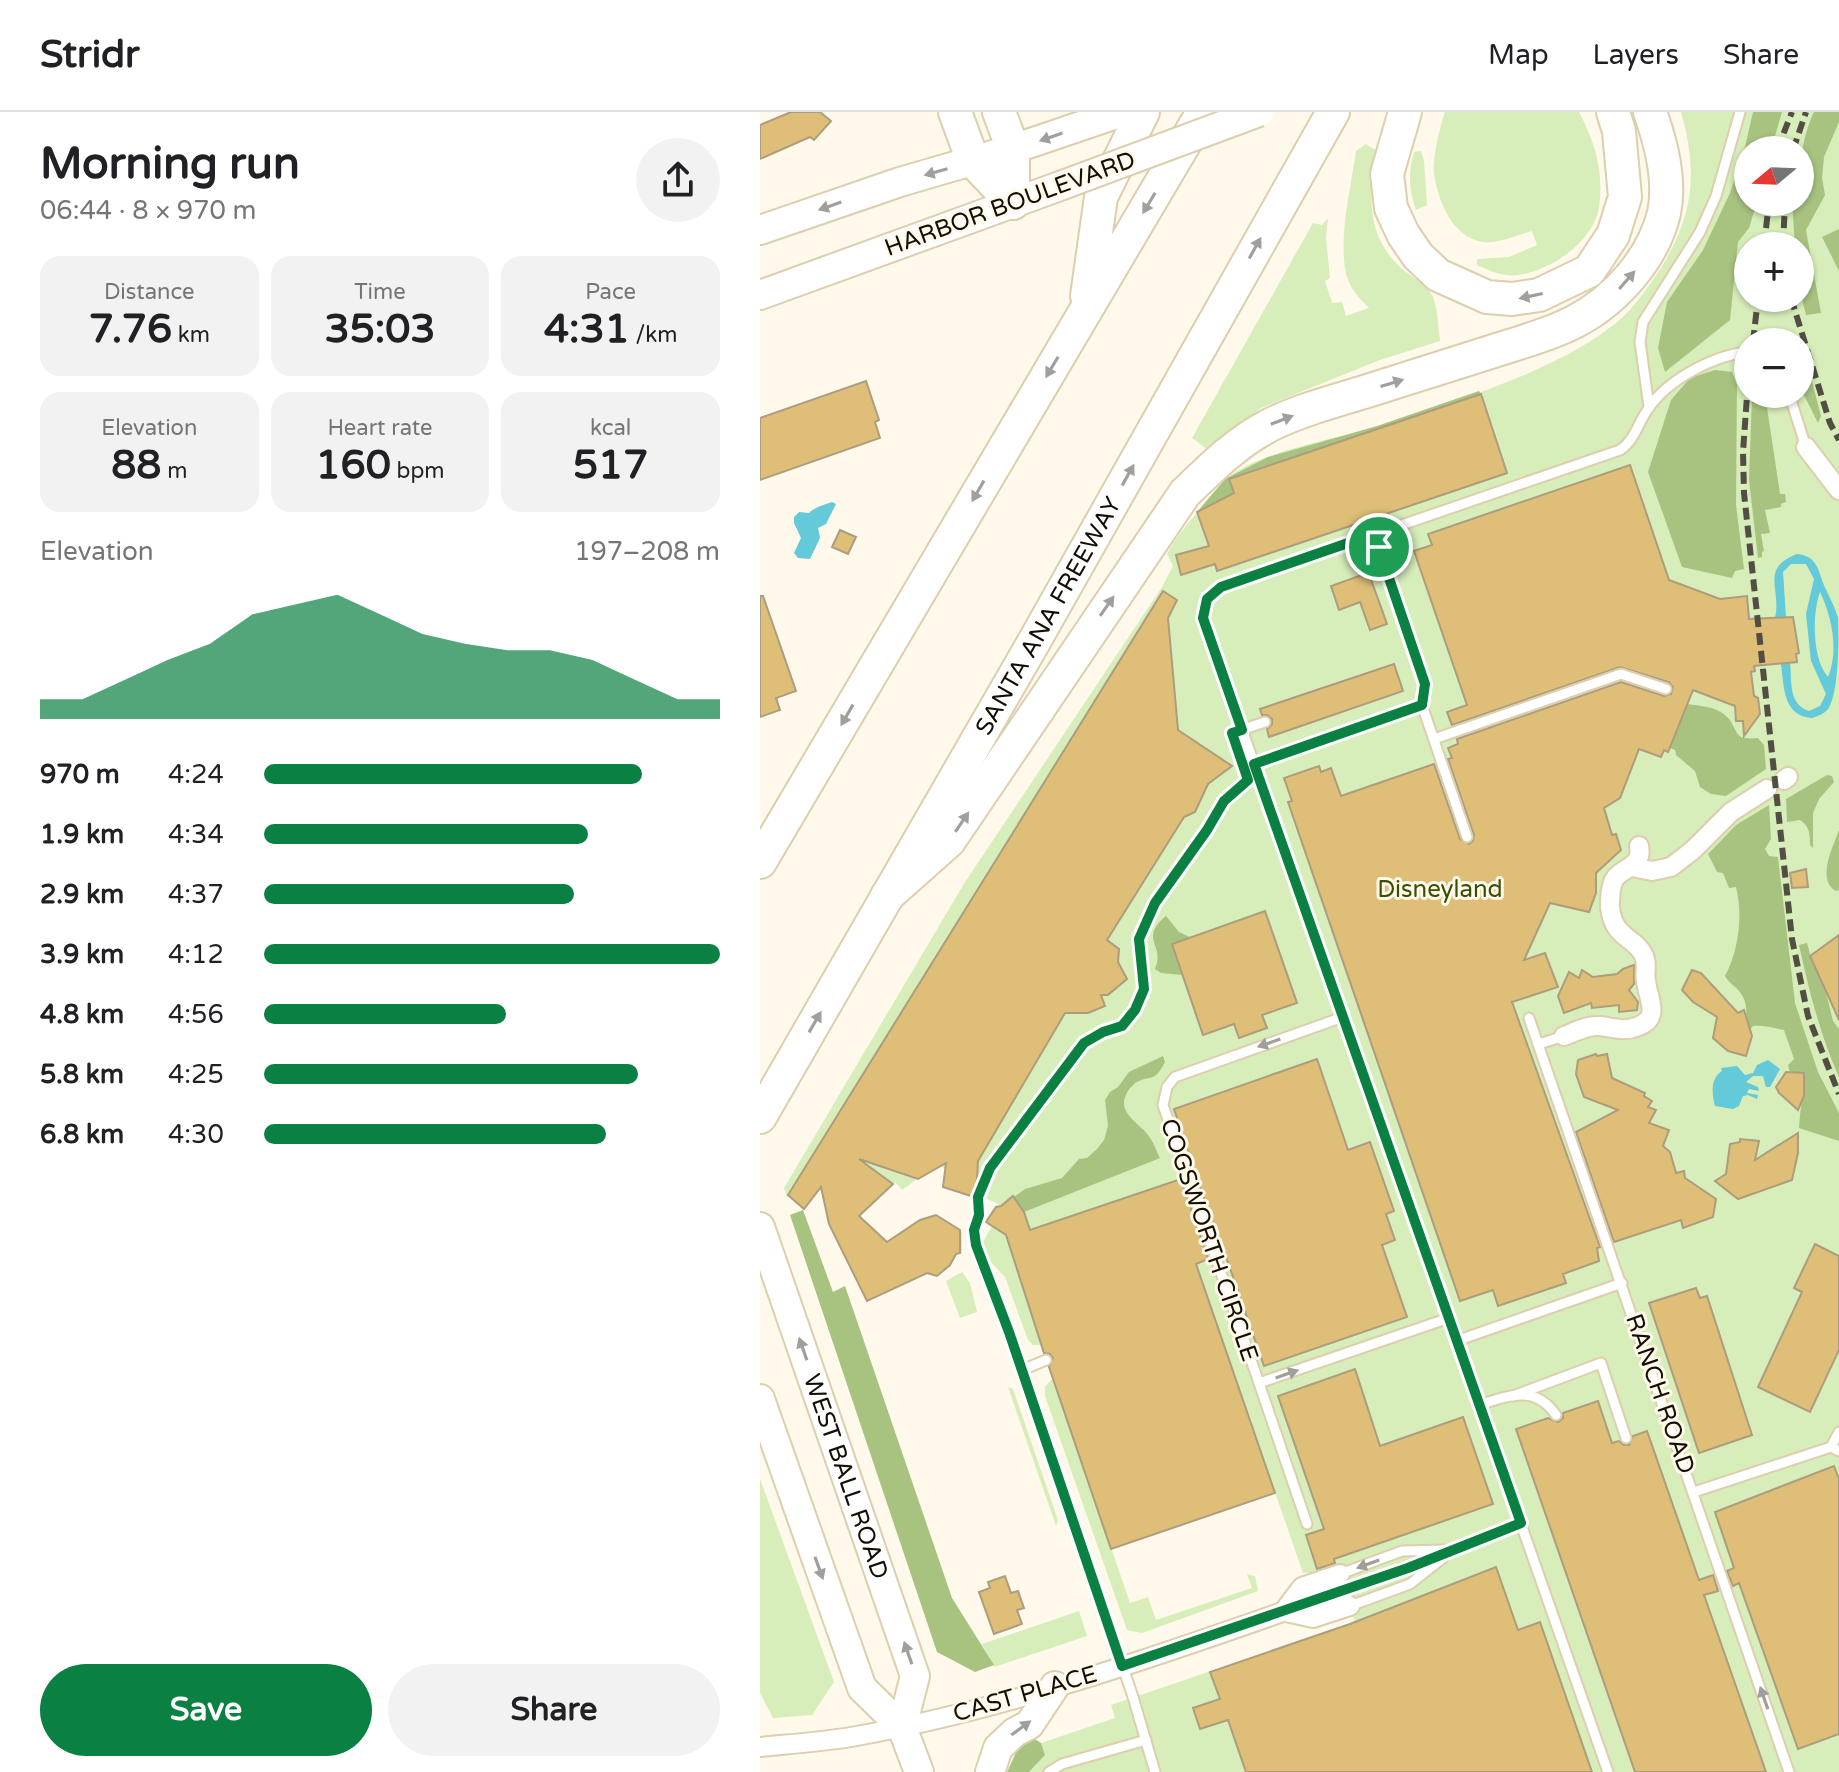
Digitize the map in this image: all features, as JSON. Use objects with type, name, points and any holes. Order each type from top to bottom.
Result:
[{"type":"highway","points":[[955,112],[973,161],[1013,203]]},
{"type":"highway","points":[[999,112],[1013,149],[1013,203]]},
{"type":"highway","points":[[1085,311],[1101,197],[1143,112]]},
{"type":"highway","points":[[760,862],[1203,112]]},
{"type":"highway","name":"SANTA ANA FREEWAY","points":[[760,1117],[1333,112]]},
{"type":"highway","points":[[1405,112],[1387,174],[1391,208],[1403,234],[1418,256],[1438,275],[1487,297],[1512,299],[1539,295],[1589,271],[1613,235],[1625,197],[1619,131],[1613,112]]},
{"type":"highway","points":[[1594,112],[1605,138],[1621,154]]},
{"type":"highway","points":[[887,896],[949,841],[1185,493],[1231,450],[1270,425],[1318,407],[1537,338],[1575,322],[1613,297],[1636,269],[1664,213],[1666,188],[1663,157],[1650,112]]},
{"type":"main road","name":"HARBOR BOULEVARD","points":[[760,230],[1122,112]]},
{"type":"main road","name":"HARBOR BOULEVARD","points":[[760,295],[1259,112]]},
{"type":"main road","name":"WEST BALL ROAD","points":[[760,1227],[915,1676],[902,1727]]},
{"type":"main road","points":[[760,1399],[862,1688],[902,1727],[919,1772]]},
{"type":"main road","points":[[990,1772],[998,1748],[1015,1732],[1029,1725],[1055,1686]]},
{"type":"street","points":[[1806,447],[1839,490]]},
{"type":"street","points":[[1632,867],[1652,871],[1671,867],[1731,812],[1767,789]]},
{"type":"street","points":[[1564,1036],[1594,1026],[1620,1030],[1634,1028],[1647,1023],[1652,1014],[1652,1000],[1645,980],[1646,960],[1618,930],[1610,908],[1612,884],[1616,877],[1638,860],[1639,846]]},
{"type":"street","name":"CAST PLACE","points":[[1283,1612],[1302,1587],[1345,1590]]},
{"type":"street","name":"CAST PLACE","points":[[760,1747],[847,1738],[902,1727],[1122,1666],[1283,1612],[1313,1618],[1345,1590]]},
{"type":"lane","points":[[1649,407],[1640,342],[1643,322],[1700,232],[1716,196],[1740,112]]},
{"type":"lane","points":[[1608,1772],[1203,618],[1207,599],[1221,587],[1620,450],[1630,442],[1649,407],[1688,373],[1705,363],[1734,353]]},
{"type":"lane","points":[[1793,408],[1806,447]]},
{"type":"lane","points":[[1374,534],[1425,684],[1422,705],[1467,837]]},
{"type":"lane","points":[[1434,739],[1621,674],[1666,689]]},
{"type":"lane","points":[[1254,764],[1422,705]]},
{"type":"lane","points":[[1155,1772],[1022,1370],[976,1245],[974,1230],[979,1215],[978,1197],[990,1168],[1084,1043],[1122,1026],[1135,1010],[1144,989],[1139,939],[1155,903],[1224,801],[1248,780],[1232,733],[1265,722]]},
{"type":"lane","name":"COGSWORTH CIRCLE","points":[[1343,1017],[1175,1077],[1167,1087],[1163,1105],[1259,1383],[1449,1318]]},
{"type":"lane","name":"RANCH ROAD","points":[[1529,1018],[1789,1772]]},
{"type":"lane","points":[[1539,1044],[1564,1036]]},
{"type":"lane","points":[[1456,1341],[1622,1283]]},
{"type":"lane","points":[[1022,1370],[1046,1360]]},
{"type":"lane","points":[[1479,1405],[1513,1396],[1601,1363],[1626,1438]]},
{"type":"lane","points":[[1259,1383],[1307,1524]]},
{"type":"lane","points":[[1513,1396],[1534,1395],[1547,1402],[1556,1415]]},
{"type":"lane","points":[[1694,1492],[1835,1449],[1839,1432]]},
{"type":"lane","name":"CAST PLACE","points":[[1345,1590],[1521,1523]]},
{"type":"lane","name":"CAST PLACE","points":[[1345,1590],[1402,1551],[1453,1549]]},
{"type":"lane","name":"CAST PLACE","points":[[1345,1590],[1410,1584],[1453,1549]]},
{"type":"lane","points":[[1049,1772],[1062,1764],[1146,1740]]},
{"type":"green space","points":[[1445,112],[1579,112],[1594,146],[1600,182],[1595,220],[1580,242],[1557,261],[1518,275],[1477,265],[1477,259],[1509,257],[1537,245],[1532,231],[1495,242],[1472,239],[1448,216],[1439,195],[1434,168]]},
{"type":"green space","name":"Disneyland","points":[[1681,112],[1839,112],[1839,1772],[1029,1772],[1045,1755],[1041,1743],[1115,1718],[1111,1705],[1355,1622],[1340,1574],[1303,1573],[1168,1183],[1030,1230],[1024,1212],[1014,1197],[1001,1206],[943,1187],[945,1169],[926,1156],[916,1180],[902,1190],[895,1182],[858,1218],[886,1242],[920,1220],[935,1215],[962,1231],[962,1253],[956,1254],[950,1265],[937,1276],[915,1266],[913,1279],[867,1301],[829,1224],[824,1190],[820,1187],[804,1209],[787,1198],[784,1188],[965,882],[1162,587],[1173,566],[1167,554],[1172,545],[1227,478],[1279,453],[1376,427],[1506,382],[1540,368],[1600,335],[1639,299],[1672,248],[1690,193],[1690,155]]},
{"type":"green space","points":[[1753,112],[1782,112],[1775,136],[1748,136]]},
{"type":"green space","points":[[1814,112],[1839,112],[1839,122],[1824,157],[1822,178],[1825,195],[1814,215],[1814,136],[1805,136]]},
{"type":"green space","points":[[1366,144],[1377,151],[1372,184],[1375,228],[1389,255],[1431,293],[1440,341],[1380,360],[1261,408],[1208,450],[1192,438],[1313,223],[1322,225],[1328,218],[1326,238],[1330,278],[1325,281],[1332,303],[1342,302],[1346,316],[1369,308],[1349,282],[1343,247],[1356,151]]},
{"type":"green space","points":[[1421,151],[1427,205],[1416,210],[1410,174],[1414,152]]},
{"type":"green space","points":[[1734,181],[1734,216],[1753,216],[1746,232],[1734,232],[1730,320],[1665,372],[1658,348],[1667,302],[1703,250]]},
{"type":"green space","points":[[1793,216],[1814,216],[1806,232],[1794,232]]},
{"type":"green space","points":[[1839,229],[1839,271],[1822,237]]},
{"type":"green space","points":[[1814,274],[1821,313],[1806,315],[1805,312],[1814,312]]},
{"type":"green space","points":[[1715,370],[1732,372],[1734,377],[1736,505],[1744,569],[1735,571],[1732,578],[1682,567],[1648,472],[1671,400],[1690,378]]},
{"type":"green space","points":[[1814,389],[1821,416],[1818,423],[1810,408],[1814,408]]},
{"type":"green space","points":[[1479,391],[1481,394],[1230,479],[1234,493],[1197,512],[1225,479],[1268,457],[1377,426]]},
{"type":"green space","points":[[1752,408],[1767,408],[1780,494],[1785,494],[1786,502],[1781,507],[1765,510],[1770,533],[1761,534],[1764,551],[1758,558],[1749,480]]},
{"type":"green space","points":[[1687,704],[1716,710],[1730,720],[1743,738],[1758,738],[1764,745],[1766,769],[1726,796],[1711,794],[1700,787],[1695,771],[1670,748]]},
{"type":"green space","points":[[1827,775],[1832,776],[1834,782],[1819,799],[1813,813],[1813,848],[1803,822],[1787,822],[1786,799]]},
{"type":"green space","points":[[1769,805],[1771,839],[1765,849],[1769,856],[1778,857],[1795,1003],[1818,1072],[1839,1113],[1839,1141],[1799,1128],[1804,1073],[1790,1072],[1788,1065],[1794,1059],[1784,1030],[1753,1026],[1743,1038],[1745,1002],[1725,976],[1736,944],[1738,898],[1736,887],[1729,888],[1723,873],[1717,872],[1708,854],[1736,825]]},
{"type":"green space","points":[[1839,830],[1839,890],[1836,891],[1830,886],[1827,871]]},
{"type":"green space","points":[[1166,916],[1179,932],[1190,937],[1172,944],[1183,975],[1161,973],[1155,969],[1154,931]]},
{"type":"green space","points":[[1807,943],[1813,965],[1823,980],[1833,1021],[1839,1029],[1839,1077],[1807,979],[1799,945]]},
{"type":"green space","points":[[1163,1056],[1165,1062],[1158,1073],[1135,1083],[1124,1100],[1126,1111],[1150,1137],[1160,1158],[1024,1212],[1014,1197],[1025,1189],[1062,1178],[1079,1159],[1087,1158],[1097,1149],[1104,1140],[1108,1126],[1105,1100],[1110,1092],[1129,1072]]},
{"type":"green space","points":[[803,1210],[833,1292],[845,1286],[952,1598],[994,1665],[975,1672],[937,1652],[790,1215]]},
{"type":"green space","points":[[993,1224],[1006,1236],[1042,1345],[1033,1345],[1028,1340],[1005,1277],[984,1255],[982,1244]]},
{"type":"green space","points":[[962,1272],[970,1283],[977,1312],[960,1318],[946,1281]]},
{"type":"green space","points":[[1053,1378],[1130,1603],[1148,1597],[1156,1620],[1252,1588],[1247,1574],[1255,1576],[1258,1591],[1142,1633],[1127,1630],[1045,1396],[1045,1387]]},
{"type":"green space","points":[[1008,1387],[1013,1389],[1058,1520],[1056,1526]]},
{"type":"green space","points":[[760,1479],[834,1682],[812,1715],[773,1718],[760,1693]]},
{"type":"green space","points":[[1079,1611],[1087,1636],[994,1667],[982,1644]]},
{"type":"green space","points":[[1033,1738],[1041,1743],[1045,1755],[1029,1772],[1007,1772],[1019,1746]]},
{"type":"water","points":[[832,502],[836,504],[826,524],[818,528],[820,538],[810,559],[798,558],[794,553],[801,538],[794,517],[799,512],[809,513]]},
{"type":"water","points":[[1797,554],[1812,560],[1838,618],[1838,665],[1832,702],[1823,714],[1812,718],[1802,716],[1790,706],[1784,691],[1781,664],[1790,663],[1792,691],[1797,703],[1809,711],[1820,706],[1826,694],[1811,661],[1806,614],[1814,579],[1806,564],[1791,564],[1783,572],[1786,617],[1775,618],[1775,573],[1785,560]],"holes":[[[1820,592],[1831,623],[1833,645],[1828,677],[1819,659],[1815,636]]]},
{"type":"water","points":[[1768,1060],[1780,1069],[1770,1087],[1766,1087],[1763,1076],[1753,1076],[1746,1082],[1758,1087],[1759,1091],[1749,1089],[1747,1093],[1758,1095],[1757,1099],[1743,1096],[1739,1106],[1733,1109],[1715,1106],[1713,1087],[1721,1068],[1737,1066],[1745,1075],[1753,1073],[1757,1065]]},
{"type":"building","points":[[791,112],[820,112],[831,121],[814,140],[810,137],[760,159],[760,125]]},
{"type":"building","points":[[866,381],[879,420],[875,422],[880,438],[760,480],[760,418]]},
{"type":"building","points":[[1481,394],[1507,473],[1217,571],[1215,564],[1181,575],[1176,555],[1209,546],[1197,512],[1234,493],[1229,479]]},
{"type":"building","points":[[1630,465],[1669,580],[1720,599],[1747,596],[1749,619],[1793,617],[1799,653],[1796,654],[1797,662],[1754,666],[1755,671],[1751,672],[1754,696],[1758,698],[1760,714],[1744,736],[1743,721],[1736,721],[1735,706],[1693,690],[1668,752],[1664,750],[1661,757],[1639,749],[1620,798],[1604,808],[1612,835],[1616,834],[1621,850],[1596,873],[1596,893],[1589,912],[1550,903],[1524,960],[1545,953],[1558,987],[1512,1002],[1600,1247],[1597,1248],[1599,1261],[1563,1274],[1566,1283],[1498,1306],[1493,1290],[1460,1301],[1288,802],[1292,801],[1284,778],[1319,766],[1321,772],[1331,768],[1341,796],[1434,764],[1460,839],[1469,844],[1474,835],[1448,759],[1452,758],[1448,748],[1458,744],[1457,739],[1621,682],[1664,696],[1671,694],[1673,687],[1669,682],[1620,667],[1452,725],[1447,712],[1467,705],[1414,551],[1432,545],[1428,534]]},
{"type":"building","points":[[840,530],[856,537],[848,554],[832,547]]},
{"type":"building","points":[[1372,555],[1378,571],[1369,574],[1387,624],[1370,630],[1360,602],[1339,610],[1331,586],[1362,575],[1357,560]]},
{"type":"building","points":[[1163,591],[1177,600],[1168,618],[1178,730],[1232,766],[1208,784],[1195,812],[1184,817],[1107,940],[1119,949],[1118,962],[1127,979],[1108,995],[1101,995],[1105,1006],[1088,1013],[1065,1013],[978,1161],[977,1180],[971,1196],[943,1187],[946,1163],[918,1179],[859,1159],[893,1184],[859,1216],[887,1242],[920,1220],[936,1215],[960,1230],[960,1253],[937,1276],[927,1273],[867,1301],[829,1224],[821,1187],[804,1209],[788,1195]]},
{"type":"building","points":[[760,596],[763,596],[796,691],[776,698],[780,710],[760,717]]},
{"type":"building","points":[[1394,664],[1403,691],[1269,737],[1267,729],[1272,719],[1262,715],[1260,709]]},
{"type":"building","points":[[1806,869],[1808,887],[1792,888],[1790,873]]},
{"type":"building","points":[[1265,911],[1297,1003],[1262,1015],[1267,1028],[1239,1038],[1234,1024],[1203,1035],[1172,944]]},
{"type":"building","points":[[1839,935],[1839,1020],[1810,956]]},
{"type":"building","points":[[1634,965],[1634,984],[1629,990],[1638,1002],[1637,1010],[1619,1012],[1619,1005],[1592,1008],[1591,1003],[1564,1013],[1558,996],[1569,972],[1579,978],[1582,970],[1593,977],[1617,974]]},
{"type":"building","points":[[1692,970],[1701,973],[1738,1013],[1744,1010],[1752,1036],[1746,1056],[1728,1051],[1713,1038],[1717,1017],[1693,1002],[1682,990]]},
{"type":"building","points":[[1607,1054],[1612,1078],[1645,1093],[1644,1096],[1652,1101],[1648,1107],[1656,1110],[1649,1123],[1669,1130],[1663,1146],[1670,1152],[1676,1173],[1684,1171],[1685,1178],[1716,1199],[1713,1217],[1683,1228],[1681,1220],[1614,1242],[1576,1132],[1618,1110],[1584,1097],[1576,1074],[1578,1060]]},
{"type":"building","points":[[1317,1059],[1348,1150],[1370,1142],[1394,1211],[1386,1214],[1395,1240],[1382,1245],[1407,1317],[1264,1366],[1174,1109]]},
{"type":"building","points":[[1786,1072],[1804,1073],[1804,1096],[1798,1110],[1776,1087]]},
{"type":"building","points":[[1798,1133],[1798,1153],[1792,1180],[1738,1199],[1715,1181],[1726,1174],[1730,1144],[1740,1142],[1740,1139],[1759,1141],[1755,1160]]},
{"type":"building","points":[[1181,1179],[1208,1259],[1196,1264],[1275,1493],[1111,1549],[1049,1367],[1053,1358],[1044,1353],[1006,1235],[986,1222],[996,1207],[1013,1196],[1024,1212],[1030,1230]]},
{"type":"building","points":[[1815,1244],[1839,1256],[1839,1350],[1810,1412],[1758,1387],[1802,1292],[1794,1288]]},
{"type":"building","points":[[1696,1288],[1700,1298],[1707,1296],[1752,1435],[1699,1453],[1649,1303]]},
{"type":"building","points":[[1355,1369],[1380,1446],[1463,1417],[1493,1504],[1334,1559],[1335,1563],[1317,1569],[1306,1535],[1324,1529],[1278,1396]]},
{"type":"building","points":[[1598,1401],[1612,1443],[1619,1441],[1629,1445],[1633,1436],[1647,1431],[1699,1580],[1713,1575],[1718,1591],[1704,1595],[1766,1772],[1635,1772],[1516,1429],[1548,1418],[1558,1422],[1563,1418],[1563,1413]]},
{"type":"building","points":[[1834,1466],[1839,1479],[1839,1734],[1798,1749],[1739,1583],[1733,1586],[1727,1571],[1734,1568],[1715,1512]]},
{"type":"building","points":[[1496,1567],[1518,1630],[1540,1622],[1592,1772],[1246,1772],[1228,1720],[1200,1729],[1193,1708],[1220,1699],[1210,1672],[1350,1624]]},
{"type":"building","points":[[1005,1576],[1011,1593],[1018,1591],[1024,1608],[1017,1610],[1022,1624],[994,1634],[979,1592],[990,1588],[988,1582]]},
{"type":"railway","points":[[1783,136],[1792,112]]},
{"type":"railway","points":[[1798,136],[1806,112]]},
{"type":"railway","points":[[1766,232],[1767,216]]},
{"type":"railway","points":[[1784,216],[1784,232]]},
{"type":"railway","points":[[1755,328],[1756,312]]},
{"type":"railway","points":[[1795,312],[1830,423],[1839,440]]},
{"type":"railway","points":[[1746,408],[1744,493],[1792,939],[1808,1016],[1839,1094]]},
{"type":"route","points":[[1374,534],[1379,547],[1425,684],[1422,705],[1254,764],[1521,1523],[1408,1568],[1122,1666],[1009,1332],[976,1245],[974,1230],[979,1215],[978,1197],[990,1168],[1084,1043],[1122,1026],[1135,1010],[1144,989],[1139,939],[1155,903],[1224,801],[1248,780],[1232,733],[1242,730],[1203,618],[1207,599],[1221,587],[1374,534]]}]
